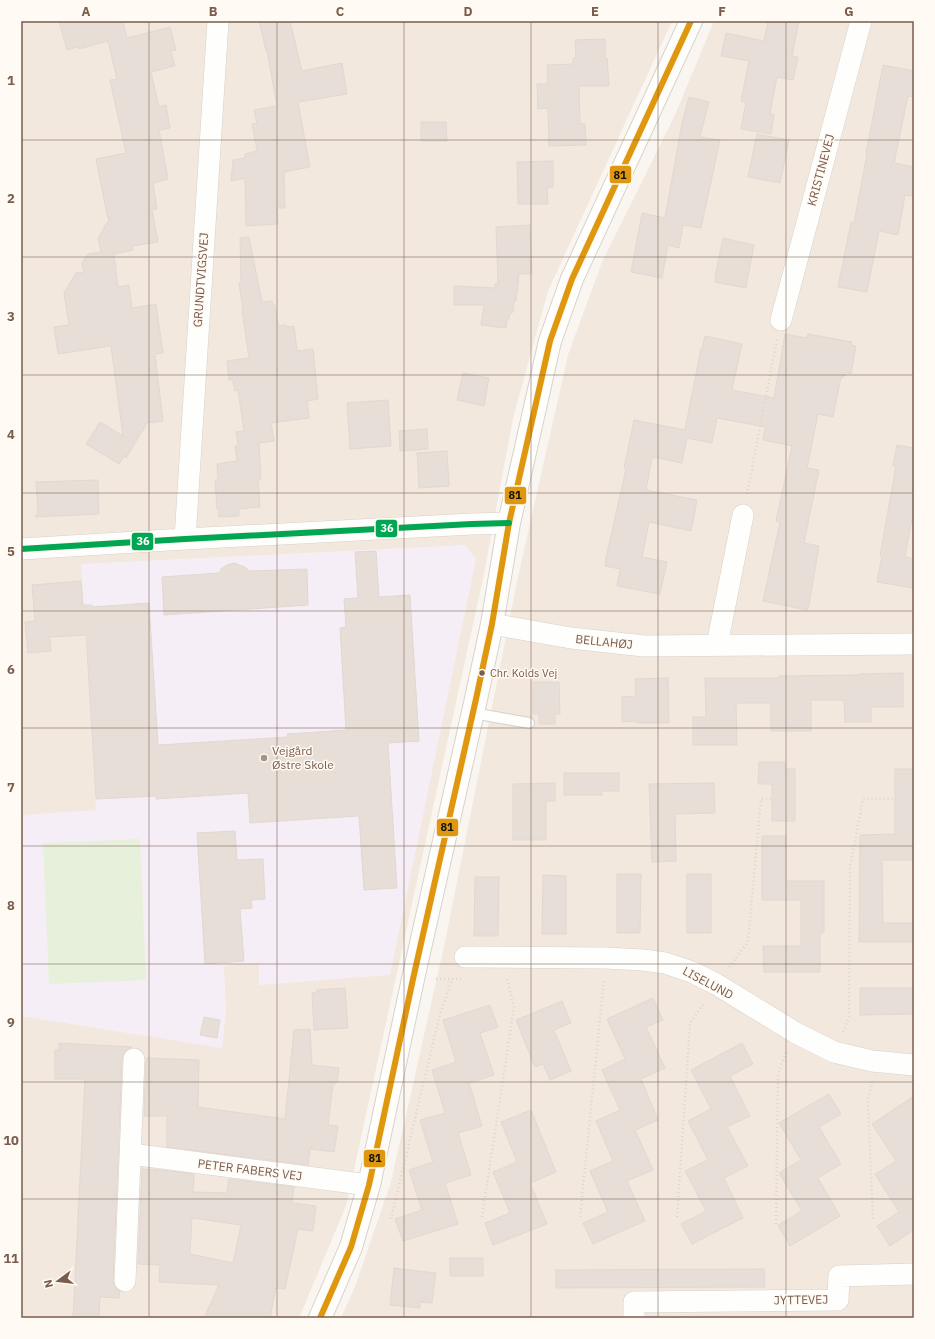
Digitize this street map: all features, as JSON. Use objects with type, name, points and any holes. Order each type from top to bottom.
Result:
[{"type":"street","name":"GRUNDTVIGSVEJ","points":[[185,539],[218,21]]},
{"type":"street","points":[[320,1318],[351,1247],[369,1185],[413,979],[473,713],[492,624],[509,523],[550,341],[572,279],[691,21]]},
{"type":"street","name":"KRISTINEVEJ","points":[[781,320],[861,21]]},
{"type":"street","points":[[717,646],[743,515]]},
{"type":"street","points":[[21,549],[185,539],[509,523]]},
{"type":"street","name":"BELLAHØJ","points":[[492,624],[571,638],[644,646],[914,644]]},
{"type":"street","name":"LISELUND","points":[[465,957],[604,958],[643,960],[664,963],[692,972],[716,984],[796,1033],[834,1052],[872,1061],[914,1065]]},
{"type":"street","points":[[125,1281],[134,1059]]},
{"type":"street","name":"PETER FABERS VEJ","points":[[131,1154],[369,1185]]},
{"type":"street","name":"JYTTEVEJ","points":[[634,1318],[634,1302],[761,1309],[838,1300],[839,1276],[914,1274]]},
{"type":"lane","points":[[473,713],[529,723]]},
{"type":"path","points":[[743,515],[781,320]]},
{"type":"path","points":[[716,984],[748,942],[761,799],[772,799]]},
{"type":"path","points":[[834,1052],[849,1017],[850,867],[863,799],[895,799]]},
{"type":"path","points":[[482,1217],[514,1007],[506,979],[508,957]]},
{"type":"path","points":[[580,1217],[604,979],[604,958]]},
{"type":"path","points":[[413,979],[464,979]]},
{"type":"path","points":[[391,1219],[440,1014],[452,979]]},
{"type":"path","points":[[506,979],[514,979]]},
{"type":"path","points":[[597,979],[604,979]]},
{"type":"path","points":[[677,1218],[690,1023],[705,1001],[699,998]]},
{"type":"path","points":[[776,1224],[778,1075],[786,1052],[796,1033]]},
{"type":"path","points":[[786,1052],[792,1055]]},
{"type":"path","points":[[866,1079],[879,1081]]},
{"type":"path","points":[[872,1080],[868,1101],[873,1221]]},
{"type":"shaded area","points":[[21,21],[672,21],[548,291],[513,418],[484,574],[346,1206],[299,1318],[21,1318]]},
{"type":"shaded area","points":[[714,21],[914,21],[914,1318],[341,1318],[356,1284],[391,1182],[445,942],[518,577],[568,355],[602,262],[675,115]]},
{"type":"shaded area","name":"Vejgård Østre Skole","points":[[465,545],[476,559],[390,975],[259,985],[259,963],[224,966],[226,1012],[222,1048],[21,1016],[21,815],[96,810],[81,564]]},
{"type":"green space","points":[[140,839],[146,980],[49,984],[43,843]]},
{"type":"building","points":[[59,21],[123,21],[127,38],[170,27],[176,50],[171,51],[175,66],[151,72],[159,107],[166,105],[170,128],[159,130],[168,179],[153,183],[157,209],[152,210],[158,242],[132,246],[133,250],[114,254],[118,287],[129,285],[132,308],[156,304],[163,353],[155,354],[163,421],[147,423],[126,458],[125,455],[119,464],[86,444],[100,422],[123,436],[111,346],[58,354],[54,327],[69,325],[64,293],[76,273],[84,272],[82,263],[88,254],[101,252],[98,238],[110,218],[108,219],[96,159],[126,153],[110,80],[117,79],[108,41],[79,49],[78,47],[67,50]]},
{"type":"building","points":[[259,21],[290,21],[302,71],[342,63],[347,94],[298,102],[310,167],[284,172],[285,208],[277,208],[278,224],[246,226],[245,178],[231,181],[233,160],[245,158],[245,154],[257,151],[252,124],[257,123],[254,110],[277,106],[267,51]]},
{"type":"building","points":[[768,21],[799,21],[792,56],[798,57],[793,80],[777,77],[770,114],[774,114],[771,134],[741,129],[746,102],[741,101],[749,61],[721,56],[726,33],[764,41]]},
{"type":"building","points":[[605,39],[605,58],[607,58],[609,86],[579,86],[580,124],[585,124],[586,145],[549,146],[548,108],[538,109],[537,84],[548,84],[547,65],[573,64],[573,58],[576,58],[575,40]]},
{"type":"building","points":[[883,65],[914,71],[914,97],[908,96],[894,163],[914,167],[914,184],[912,196],[905,195],[898,235],[879,231],[867,292],[838,287],[851,222],[854,223]]},
{"type":"building","points":[[689,97],[709,102],[700,137],[720,140],[701,228],[683,225],[679,248],[668,245],[662,278],[631,272],[642,213],[665,218],[682,123]]},
{"type":"building","points":[[421,122],[446,122],[447,141],[421,141]]},
{"type":"building","points":[[757,134],[789,140],[780,183],[748,177]]},
{"type":"building","points":[[553,161],[553,187],[547,188],[548,204],[518,204],[517,162]]},
{"type":"building","points":[[530,225],[532,274],[519,274],[516,301],[514,301],[513,312],[509,315],[509,319],[507,319],[506,328],[481,325],[484,305],[454,305],[454,286],[495,288],[495,284],[498,283],[496,227]]},
{"type":"building","points":[[249,237],[262,302],[272,301],[273,305],[275,305],[278,326],[294,326],[297,351],[313,349],[318,399],[307,401],[309,418],[271,423],[274,441],[259,443],[261,479],[258,479],[260,507],[239,509],[239,516],[219,517],[215,480],[218,479],[217,464],[237,461],[235,446],[238,445],[236,432],[244,431],[238,390],[235,391],[233,380],[229,380],[227,361],[249,358],[239,283],[241,283],[240,238]]},
{"type":"building","points":[[723,238],[754,245],[746,288],[715,282]]},
{"type":"building","points":[[785,334],[807,338],[808,334],[852,342],[851,345],[856,346],[851,374],[846,372],[845,376],[843,375],[843,378],[841,377],[833,417],[818,414],[807,468],[819,470],[804,543],[819,546],[807,610],[763,601],[780,522],[776,521],[792,446],[763,440],[765,427],[717,418],[712,443],[687,438],[682,463],[652,457],[646,490],[697,500],[691,531],[649,522],[642,557],[667,562],[660,594],[617,586],[620,569],[605,566],[605,562],[626,469],[624,468],[634,420],[685,430],[701,349],[705,336],[742,344],[732,390],[774,398]]},
{"type":"building","points":[[463,373],[489,378],[484,406],[457,400]]},
{"type":"building","points":[[388,400],[391,446],[350,449],[347,403]]},
{"type":"building","points":[[427,429],[428,449],[400,451],[399,431]]},
{"type":"building","points":[[897,445],[914,448],[914,520],[912,519],[905,557],[914,559],[914,588],[877,582],[882,556],[880,556],[896,466],[893,466]]},
{"type":"building","points":[[447,451],[449,486],[419,488],[417,453]]},
{"type":"building","points":[[98,480],[99,514],[35,517],[38,513],[36,482]]},
{"type":"building","points":[[376,551],[379,597],[410,595],[419,741],[388,743],[397,888],[364,890],[359,816],[250,823],[248,793],[156,799],[156,796],[96,799],[86,635],[50,637],[51,651],[28,653],[25,622],[35,621],[32,585],[81,581],[83,605],[92,605],[92,607],[149,603],[158,745],[288,737],[287,734],[346,730],[340,628],[346,627],[344,599],[358,598],[355,552]]},
{"type":"building","points":[[234,563],[245,567],[249,571],[307,569],[308,605],[164,615],[162,577],[219,573],[222,568]]},
{"type":"building","points":[[903,673],[903,707],[871,707],[871,722],[845,722],[844,700],[811,700],[811,731],[771,731],[771,703],[736,703],[737,745],[693,745],[693,717],[706,717],[705,678],[779,678],[779,676]]},
{"type":"building","points":[[668,678],[669,723],[636,723],[636,721],[622,722],[622,697],[636,696],[635,679]]},
{"type":"building","points":[[533,682],[559,682],[560,714],[555,714],[555,724],[539,724],[539,714],[533,714]]},
{"type":"building","points":[[759,762],[785,762],[785,769],[795,769],[795,821],[772,821],[772,784],[758,784]]},
{"type":"building","points":[[895,769],[914,769],[914,860],[882,860],[883,923],[914,923],[914,942],[859,942],[860,835],[895,834]]},
{"type":"building","points":[[564,773],[619,773],[619,791],[602,791],[602,795],[564,795]]},
{"type":"building","points":[[555,783],[555,801],[546,801],[546,840],[513,840],[513,784]]},
{"type":"building","points":[[714,783],[715,813],[675,814],[676,861],[652,862],[649,784]]},
{"type":"building","points":[[235,831],[237,860],[263,859],[265,899],[251,900],[252,908],[240,909],[244,961],[205,964],[197,833]]},
{"type":"building","points":[[762,836],[786,836],[786,881],[824,881],[824,933],[820,933],[820,972],[764,972],[763,946],[801,946],[801,900],[762,900]]},
{"type":"building","points":[[617,874],[641,874],[640,933],[617,933]]},
{"type":"building","points":[[687,874],[711,874],[711,933],[687,933]]},
{"type":"building","points":[[543,875],[566,876],[566,934],[542,934]]},
{"type":"building","points":[[475,877],[499,877],[498,936],[474,936]]},
{"type":"building","points":[[345,988],[348,1028],[314,1030],[312,993],[317,992],[317,990]]},
{"type":"building","points":[[860,988],[914,988],[914,1014],[860,1015]]},
{"type":"building","points":[[653,998],[663,1020],[646,1027],[665,1068],[641,1079],[658,1120],[635,1130],[653,1170],[627,1181],[645,1221],[593,1244],[583,1223],[608,1212],[590,1171],[613,1161],[596,1121],[620,1110],[602,1070],[625,1059],[607,1019]]},
{"type":"building","points":[[562,1001],[571,1023],[554,1030],[571,1071],[550,1080],[543,1064],[535,1067],[516,1020]]},
{"type":"building","points":[[490,1005],[498,1027],[480,1033],[494,1075],[469,1083],[482,1126],[458,1133],[471,1175],[445,1183],[458,1224],[403,1241],[395,1219],[422,1210],[409,1170],[433,1162],[420,1120],[445,1113],[432,1070],[456,1062],[443,1020]]},
{"type":"building","points":[[204,1017],[220,1020],[217,1038],[200,1035]]},
{"type":"building","points":[[310,1029],[312,1065],[339,1068],[337,1082],[333,1085],[328,1125],[338,1126],[334,1152],[310,1149],[308,1165],[167,1147],[167,1116],[144,1116],[146,1058],[199,1060],[198,1107],[285,1119],[294,1030]]},
{"type":"building","points":[[59,1043],[132,1047],[124,1052],[122,1059],[113,1281],[115,1287],[120,1291],[119,1298],[100,1297],[99,1318],[73,1318],[85,1079],[55,1079],[55,1050],[59,1050]]},
{"type":"building","points":[[742,1043],[753,1064],[730,1076],[750,1116],[727,1127],[748,1166],[724,1178],[743,1218],[692,1244],[681,1224],[706,1211],[685,1171],[708,1160],[688,1121],[711,1109],[691,1070]]},
{"type":"building","points":[[829,1094],[841,1114],[819,1127],[841,1164],[818,1178],[840,1216],[790,1246],[778,1225],[802,1211],[779,1173],[801,1160],[779,1123]]},
{"type":"building","points":[[914,1096],[914,1234],[912,1231],[890,1246],[877,1226],[899,1212],[875,1174],[896,1161],[872,1124]]},
{"type":"building","points":[[531,1110],[556,1172],[530,1183],[547,1224],[493,1245],[485,1223],[510,1213],[493,1172],[517,1162],[501,1122]]},
{"type":"building","points":[[142,1169],[194,1174],[193,1192],[227,1193],[229,1179],[294,1187],[292,1203],[316,1206],[313,1231],[298,1229],[285,1289],[276,1288],[270,1318],[204,1318],[219,1285],[159,1282],[160,1265],[138,1264]],"holes":[[[192,1218],[241,1225],[233,1263],[190,1254]]]},
{"type":"building","points":[[450,1258],[483,1258],[483,1276],[450,1276]]},
{"type":"building","points":[[394,1268],[436,1273],[432,1303],[420,1302],[420,1308],[390,1305]]},
{"type":"building","points":[[764,1269],[765,1287],[556,1288],[556,1270]]},
{"type":"transit line","name":"81","points":[[320,1318],[351,1247],[369,1185],[413,979],[476,699],[492,624],[509,523],[550,341],[572,279],[691,21]]},
{"type":"transit line","name":"36","points":[[21,549],[185,539],[509,523]]},
{"type":"place","name":"Chr. Kolds Vej","points":[[482,673]]},
{"type":"place","name":"Vejgård Østre Skole","points":[[264,758]]}]
